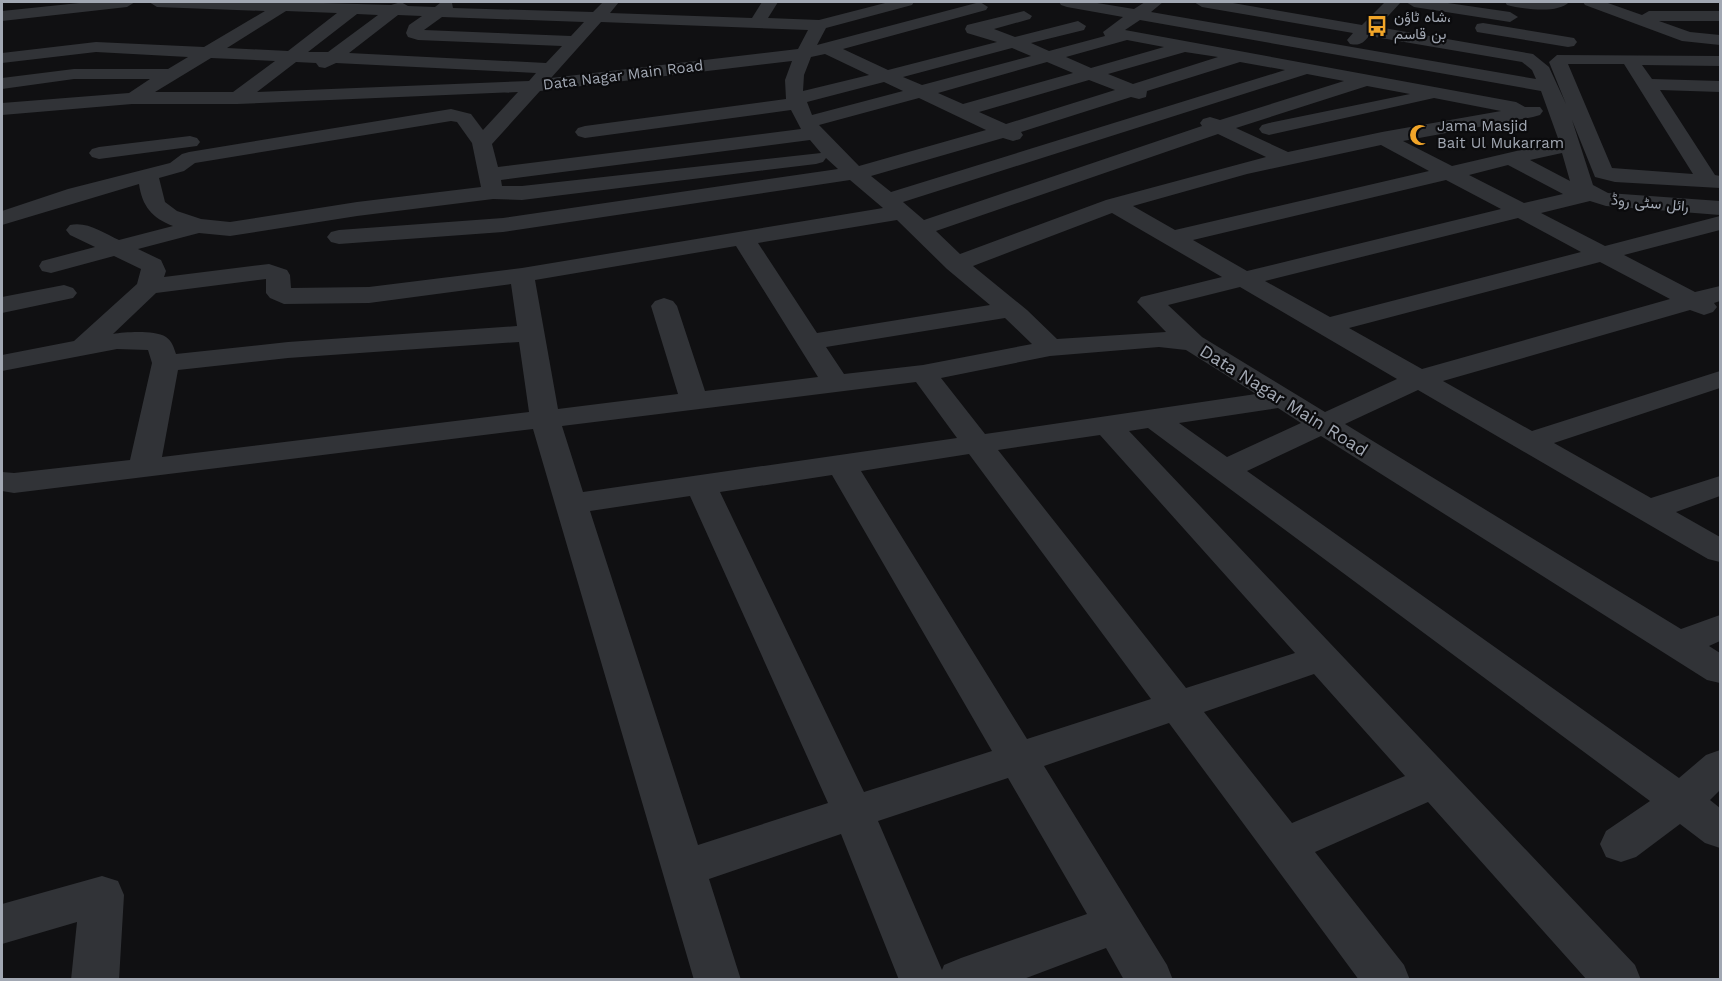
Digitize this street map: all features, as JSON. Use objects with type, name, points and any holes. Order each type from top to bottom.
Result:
[{"type":"street","points":[[2,16],[126,2]]},
{"type":"street","points":[[64,102],[74,74],[133,2]]},
{"type":"street","points":[[156,2],[286,4],[352,9],[400,6],[437,12],[577,44]]},
{"type":"street","points":[[452,2],[415,29],[414,33],[577,44]]},
{"type":"street","points":[[757,23],[770,2]]},
{"type":"street","points":[[2,58],[96,47],[378,60],[577,44],[757,23],[819,25],[906,2]]},
{"type":"street","name":"Data Nagar Main Road","points":[[950,2],[1442,93],[1533,111],[1560,120]]},
{"type":"street","points":[[1066,2],[1549,87]]},
{"type":"street","points":[[148,176],[155,204],[173,216],[198,226],[230,229],[357,209],[491,184],[804,114],[921,92],[1049,57],[1119,34],[1138,14],[1155,2]]},
{"type":"street","name":"رائل سٹی روڈ","points":[[1202,2],[1527,58],[1540,66],[1587,195],[1606,199],[1720,208]]},
{"type":"street","points":[[1363,7],[1388,6],[1571,34],[1414,2]]},
{"type":"street","points":[[1513,2],[1545,5],[1562,2]]},
{"type":"street","points":[[1591,2],[1688,38],[1720,40]]},
{"type":"street","points":[[132,98],[286,4]]},
{"type":"street","points":[[286,96],[400,6]]},
{"type":"street","points":[[148,287],[269,271],[278,275],[279,293],[284,296],[369,295],[522,274],[743,238],[894,206],[1046,149],[1177,107],[1314,70],[1347,50],[1388,6]]},
{"type":"street","name":"Data Nagar Main Road","points":[[577,44],[685,76],[720,64],[812,60],[916,24],[980,7]]},
{"type":"street","points":[[879,8],[916,24],[950,35],[1035,18]]},
{"type":"street","points":[[237,98],[352,9]]},
{"type":"street","points":[[1630,16],[1720,16]]},
{"type":"street","points":[[819,25],[812,60],[793,87],[804,114],[834,155],[1037,333],[1050,348]]},
{"type":"street","points":[[587,123],[712,115],[804,114],[888,75],[1078,26]]},
{"type":"street","points":[[976,28],[1177,107],[1288,160]]},
{"type":"street","points":[[2,109],[132,98],[237,98],[332,94],[577,44]]},
{"type":"street","points":[[482,143],[577,44]]},
{"type":"street","points":[[739,44],[812,60],[855,61],[877,55]]},
{"type":"street","points":[[960,111],[1186,46]]},
{"type":"street","points":[[339,237],[502,225],[551,219],[856,173],[1004,131],[1240,56]]},
{"type":"street","points":[[630,58],[720,64]]},
{"type":"street","points":[[1715,182],[1615,176],[1604,172],[1558,60],[1568,58],[1720,61]]},
{"type":"street","points":[[1629,59],[1715,182]]},
{"type":"street","points":[[332,94],[378,60]]},
{"type":"street","points":[[855,61],[1004,131],[1097,170],[1172,238],[1720,551]]},
{"type":"street","points":[[2,83],[74,74],[171,74]]},
{"type":"street","points":[[920,229],[1367,79]]},
{"type":"street","points":[[1647,84],[1720,86]]},
{"type":"street","points":[[1238,136],[1442,93]]},
{"type":"street","points":[[2,218],[75,194],[177,167],[189,150],[189,98]]},
{"type":"street","points":[[957,264],[1121,190],[1152,193],[1382,138],[1533,111]]},
{"type":"street","points":[[99,153],[189,150],[451,116],[464,118],[482,143],[491,184],[507,194],[834,155]]},
{"type":"street","points":[[1382,138],[1720,316]]},
{"type":"street","points":[[1172,238],[1569,145]]},
{"type":"street","points":[[1161,148],[1218,177]]},
{"type":"street","points":[[1512,159],[1587,195]]},
{"type":"street","points":[[1193,343],[1150,302],[1587,195]]},
{"type":"street","points":[[1327,326],[1720,223]]},
{"type":"street","points":[[51,266],[198,226]]},
{"type":"street","points":[[78,230],[152,265],[154,271],[148,287],[83,347]]},
{"type":"street","points":[[743,238],[836,384]]},
{"type":"street","points":[[522,274],[545,419],[718,980]]},
{"type":"street","points":[[2,305],[64,293]]},
{"type":"street","points":[[1224,470],[1419,379],[1720,293]]},
{"type":"street","points":[[664,306],[694,401]]},
{"type":"street","points":[[810,342],[1010,309]]},
{"type":"street","points":[[166,363],[288,350],[532,333]]},
{"type":"street","name":"Data Nagar Main Road","points":[[2,482],[14,483],[144,468],[836,384],[923,373],[1050,348],[1159,339],[1193,343],[1720,670]]},
{"type":"street","points":[[2,363],[117,341],[155,342],[160,346],[166,363],[144,468]]},
{"type":"street","points":[[923,373],[1387,980]]},
{"type":"street","points":[[1529,442],[1720,379]]},
{"type":"street","points":[[571,504],[1283,399]]},
{"type":"street","points":[[1153,418],[1720,831]]},
{"type":"street","points":[[1107,425],[1618,980]]},
{"type":"street","points":[[842,465],[1150,980]]},
{"type":"street","points":[[701,485],[854,814],[923,980]]},
{"type":"street","points":[[1649,510],[1720,485]]},
{"type":"street","points":[[1679,644],[1720,627]]},
{"type":"street","points":[[685,868],[1322,658]]},
{"type":"street","points":[[1621,844],[1681,801],[1720,766]]},
{"type":"street","points":[[1284,846],[1435,781]]},
{"type":"street","points":[[2,924],[102,895],[95,980]]},
{"type":"street","points":[[961,980],[1117,924]]},
{"type":"place","name":"شاہ ٹاؤن، بن قاسم","points":[[1377,26]]},
{"type":"place","name":"Jama Masjid Bait Ul Mukarram","points":[[1420,135]]}]
